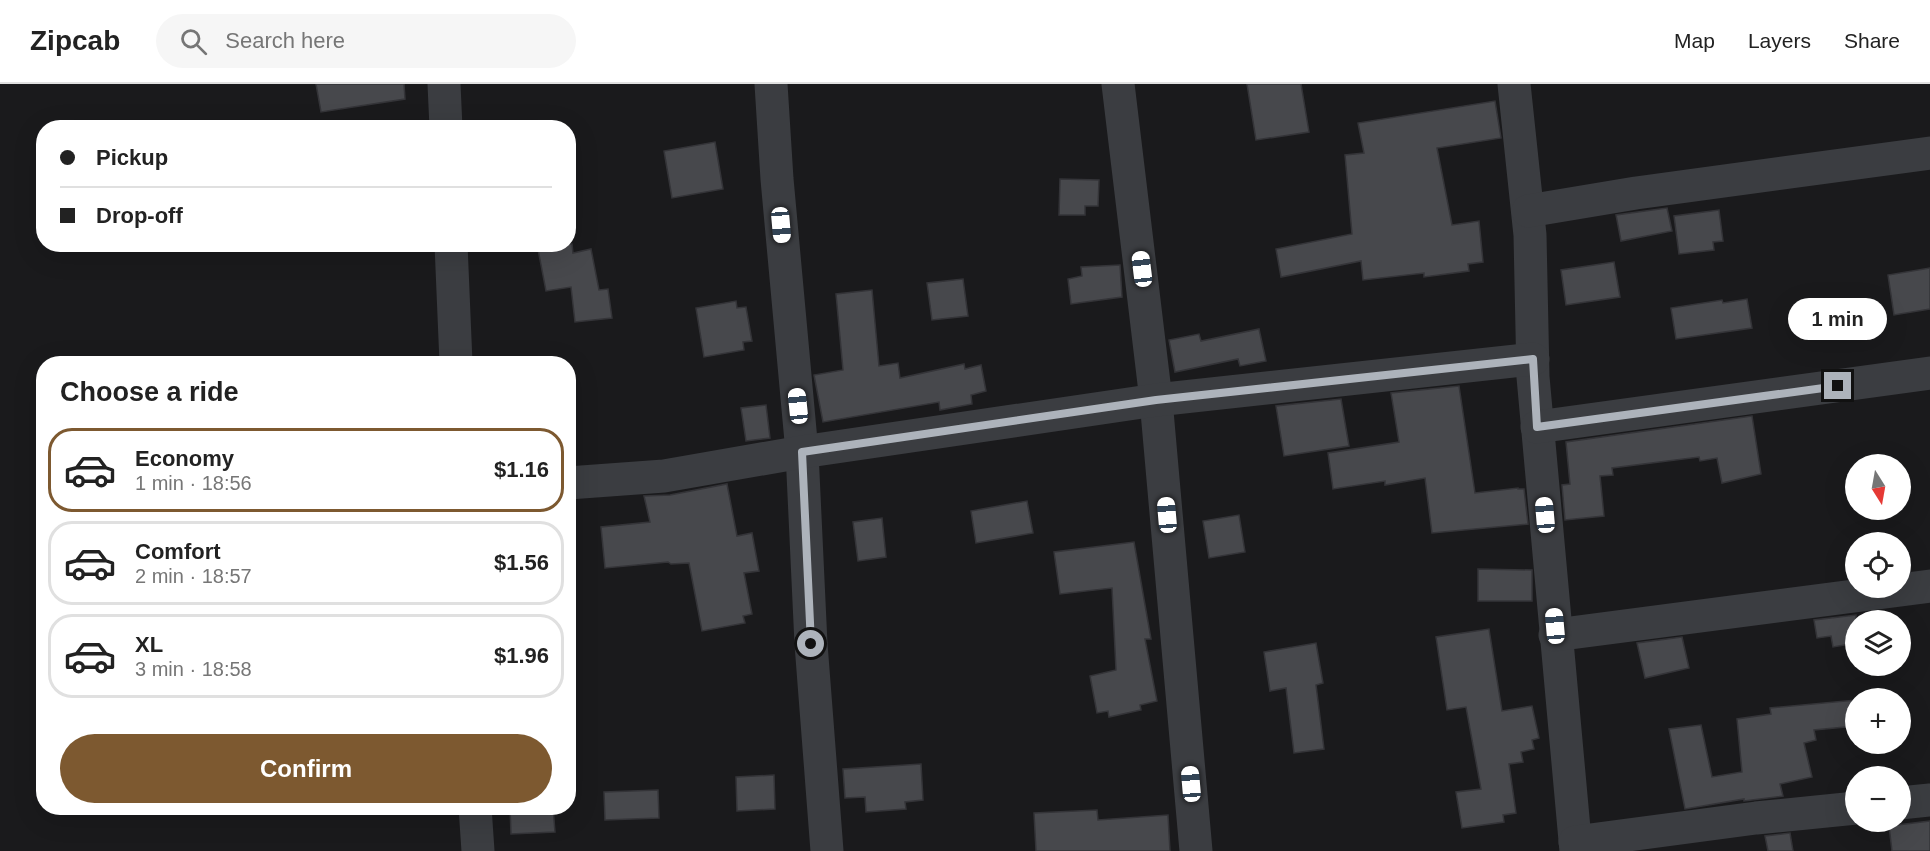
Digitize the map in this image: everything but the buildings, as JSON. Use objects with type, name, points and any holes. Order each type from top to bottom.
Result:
[{"type":"street","points":[[444,84],[446,120]]},
{"type":"street","points":[[771,84],[777,179],[802,452],[811,644],[827,851]]},
{"type":"street","points":[[1118,84],[1156,400],[1196,851]]},
{"type":"street","points":[[1514,84],[1530,235],[1537,427],[1575,846],[1756,818],[1845,809]]},
{"type":"street","points":[[1528,211],[1930,153]]},
{"type":"street","points":[[451,252],[456,356]]},
{"type":"street","points":[[576,482],[664,476],[802,452],[1156,400],[1533,359]]},
{"type":"street","points":[[1537,427],[1930,373]]},
{"type":"street","points":[[1555,635],[1930,586]]},
{"type":"street","points":[[1911,802],[1930,800]]},
{"type":"street","points":[[476,815],[478,851]]},
{"type":"route","points":[[811,644],[802,452],[1156,400],[1533,359],[1537,427],[1838,386]]}]
